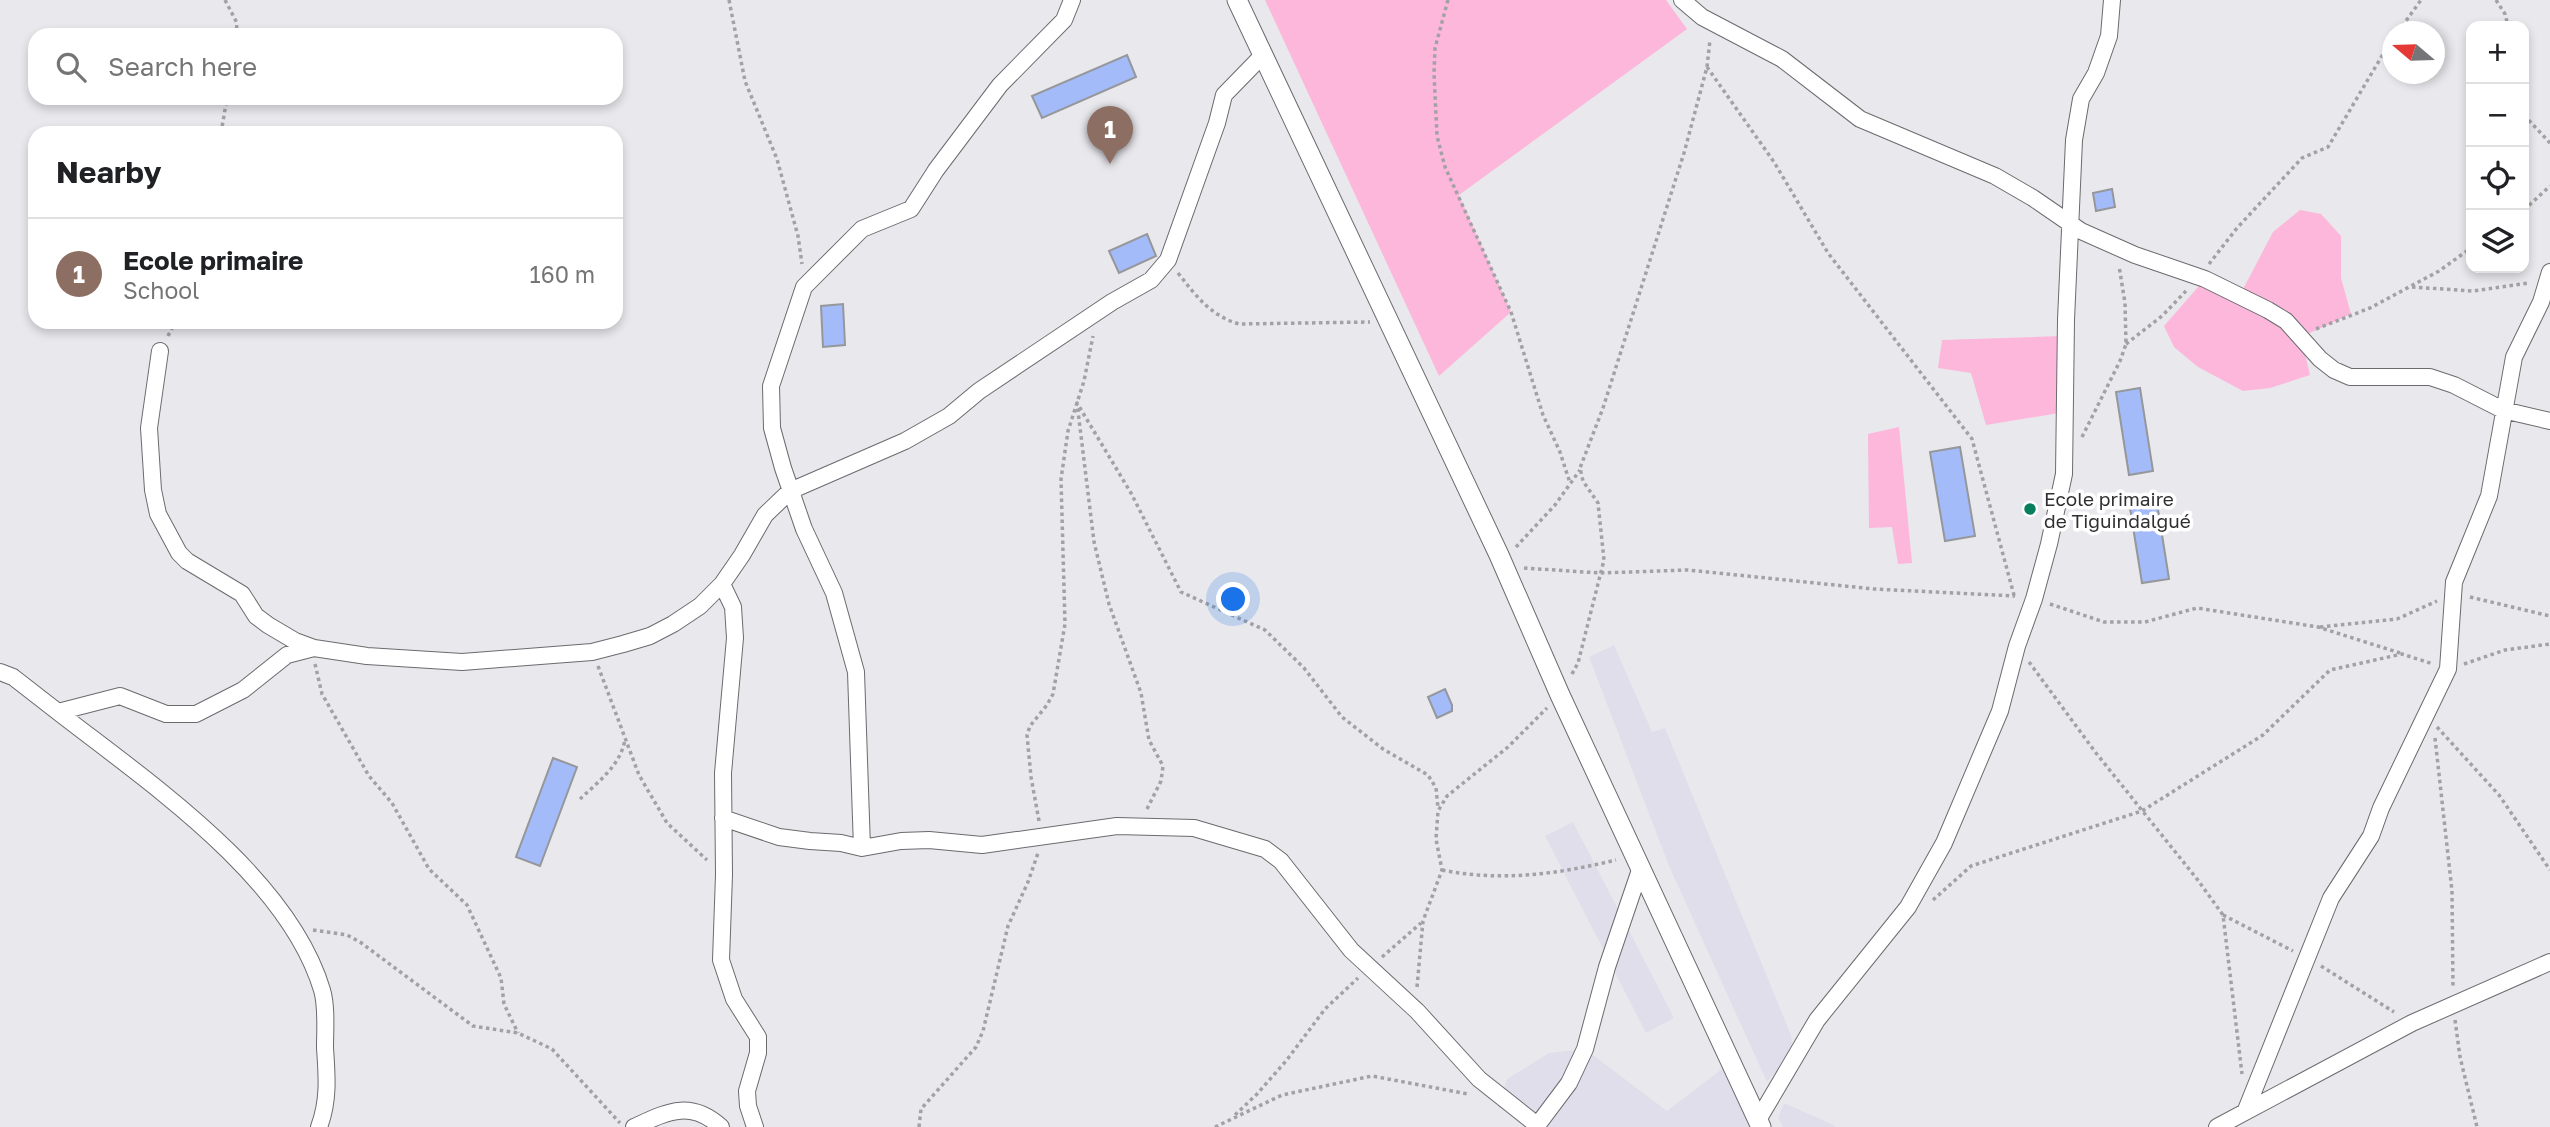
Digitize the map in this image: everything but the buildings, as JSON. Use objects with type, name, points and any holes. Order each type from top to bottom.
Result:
[{"type":"street","points":[[862,848],[856,672],[834,593],[804,529],[790,491],[772,428],[771,386],[804,287],[862,229],[911,209],[936,170],[999,85],[1064,20],[1072,0]]},
{"type":"street","points":[[1237,0],[1504,567],[1560,695],[1760,1123]]},
{"type":"street","points":[[1682,0],[1702,17],[1782,60],[1860,119],[1996,176],[2070,225],[2199,277],[2269,310],[2286,321],[2320,359],[2334,370],[2350,377],[2430,377],[2454,385],[2503,410],[2550,421]]},
{"type":"street","points":[[1760,1123],[1817,1020],[1908,907],[1944,843],[2000,711],[2017,646],[2034,599],[2064,474],[2066,320],[2074,140],[2081,99],[2096,73],[2109,36],[2112,0]]},
{"type":"street","points":[[160,351],[149,428],[153,490],[158,514],[179,553],[187,561],[242,594],[256,616],[268,625],[295,641],[318,648],[367,656],[462,663],[592,652],[650,636],[700,606],[722,584],[765,515],[790,491],[905,441],[949,416],[979,391],[1098,311],[1152,279],[1168,260],[1217,123],[1224,95],[1262,56]]},
{"type":"street","points":[[2246,1110],[2331,898],[2371,836],[2381,808],[2448,669],[2454,582],[2489,496],[2514,356],[2540,302],[2548,278]]},
{"type":"street","points":[[722,584],[733,607],[734,620],[723,773],[721,960],[728,984],[757,1033],[758,1053],[747,1091],[748,1107],[755,1127]]},
{"type":"street","points":[[58,712],[120,696],[166,714],[196,713],[243,690],[287,655],[318,648]]},
{"type":"street","points":[[0,672],[13,677],[196,820],[265,892],[293,927],[312,961],[323,993],[328,1097],[319,1127]]},
{"type":"street","points":[[723,818],[779,836],[841,842],[862,848],[901,841],[929,840],[982,845],[1117,826],[1194,828],[1265,849],[1281,861],[1351,950],[1417,1011],[1479,1079],[1537,1126],[1569,1083],[1585,1049],[1638,861]]},
{"type":"street","points":[[2217,1127],[2453,1004],[2550,962]]},
{"type":"street","points":[[634,1127],[669,1111],[682,1109],[711,1119],[721,1127]]},
{"type":"path","points":[[225,0],[237,23],[237,28]]},
{"type":"path","points":[[729,0],[745,81],[778,159],[798,236],[804,287]]},
{"type":"path","points":[[1448,0],[1435,48],[1434,73],[1437,135],[1445,167],[1511,312],[1543,415],[1560,452],[1570,483]]},
{"type":"path","points":[[2406,21],[2421,0]]},
{"type":"path","points":[[2496,0],[2507,21]]},
{"type":"path","points":[[1712,22],[1707,67],[1676,178],[1603,408],[1580,468],[1555,505],[1520,540],[1504,567],[1600,573],[1688,570],[1874,589],[2014,596]]},
{"type":"path","points":[[2126,344],[2162,316],[2199,277],[2237,228],[2302,158],[2328,147],[2382,55]]},
{"type":"path","points":[[1707,67],[1774,162],[1828,253],[1972,439],[2015,608]]},
{"type":"path","points":[[222,126],[226,105]]},
{"type":"path","points":[[2529,120],[2550,143]]},
{"type":"path","points":[[2529,205],[2550,186]]},
{"type":"path","points":[[2080,441],[2126,344],[2120,269],[2112,244]]},
{"type":"path","points":[[2301,337],[2332,321],[2370,308],[2439,271],[2466,252]]},
{"type":"path","points":[[1168,260],[1197,297],[1213,313],[1225,320],[1253,324],[1389,322]]},
{"type":"path","points":[[2410,286],[2473,291],[2548,278]]},
{"type":"path","points":[[919,1127],[921,1108],[976,1047],[983,1031],[1008,926],[1028,882],[1042,836],[1031,777],[1027,735],[1030,726],[1053,694],[1065,624],[1061,479],[1068,431],[1084,381],[1098,311]]},
{"type":"path","points":[[1077,403],[1130,493],[1181,592],[1265,630],[1304,668],[1342,716],[1382,749],[1428,775],[1436,788],[1436,839],[1442,870],[1423,921],[1417,970],[1417,1011]]},
{"type":"path","points":[[1077,403],[1094,542],[1110,604],[1141,692],[1149,740],[1163,766],[1161,781],[1139,827]]},
{"type":"path","points":[[1438,811],[1447,796],[1508,747],[1560,695],[1578,663],[1604,560],[1598,503],[1583,481],[1580,468]]},
{"type":"path","points":[[2034,599],[2104,622],[2145,622],[2197,608],[2318,627],[2448,669],[2505,650],[2550,644]]},
{"type":"path","points":[[2017,646],[2096,753],[2223,915],[2246,1110]]},
{"type":"path","points":[[318,648],[314,667],[322,694],[369,776],[392,803],[429,869],[467,905],[501,978],[504,1004],[518,1033]]},
{"type":"path","points":[[592,652],[639,775],[667,823],[724,875]]},
{"type":"path","points":[[1931,902],[1971,866],[2142,811],[2263,735],[2330,670],[2402,654]]},
{"type":"path","points":[[2477,1127],[2460,1056],[2453,1004],[2452,891],[2433,723],[2499,795],[2550,870]]},
{"type":"path","points":[[580,799],[613,766],[624,749],[626,737]]},
{"type":"path","points":[[1442,870],[1470,876],[1524,876],[1638,861]]},
{"type":"path","points":[[1231,1118],[1272,1077],[1325,1009],[1423,921]]},
{"type":"path","points":[[293,927],[347,935],[473,1026],[518,1033],[552,1049],[623,1127]]},
{"type":"path","points":[[1215,1127],[1282,1095],[1372,1076],[1467,1093],[1477,1098]]},
{"type":"shaded area","points":[[1265,0],[1666,0],[1687,29],[1459,195],[1511,312],[1439,376]]},
{"type":"shaded area","points":[[2300,210],[2321,214],[2341,236],[2341,278],[2351,314],[2301,337],[2310,375],[2270,388],[2243,391],[2198,367],[2174,347],[2164,326],[2205,279],[2240,295],[2273,232]]},
{"type":"shaded area","points":[[2062,336],[2059,413],[1986,425],[1971,373],[1938,368],[1942,340]]},
{"type":"shaded area","points":[[1899,427],[1912,563],[1898,564],[1892,527],[1869,528],[1868,434]]},
{"type":"shaded area","points":[[1614,645],[1652,732],[1665,728],[1791,1035],[1793,1050],[1767,1082],[1669,866],[1589,657]]},
{"type":"shaded area","points":[[1573,822],[1674,1018],[1646,1033],[1545,836]]},
{"type":"shaded area","points":[[1585,1049],[1667,1111],[1731,1062],[1761,1127],[1536,1127],[1537,1124],[1498,1107],[1507,1079],[1549,1053]]},
{"type":"shaded area","points":[[1784,1103],[1835,1127],[1783,1127],[1778,1118]]},
{"type":"place","name":"Ecole primaire","points":[[1110,164]]},
{"type":"place","name":"Ecole primaire de Tiguindalgué","points":[[2030,509]]}]
